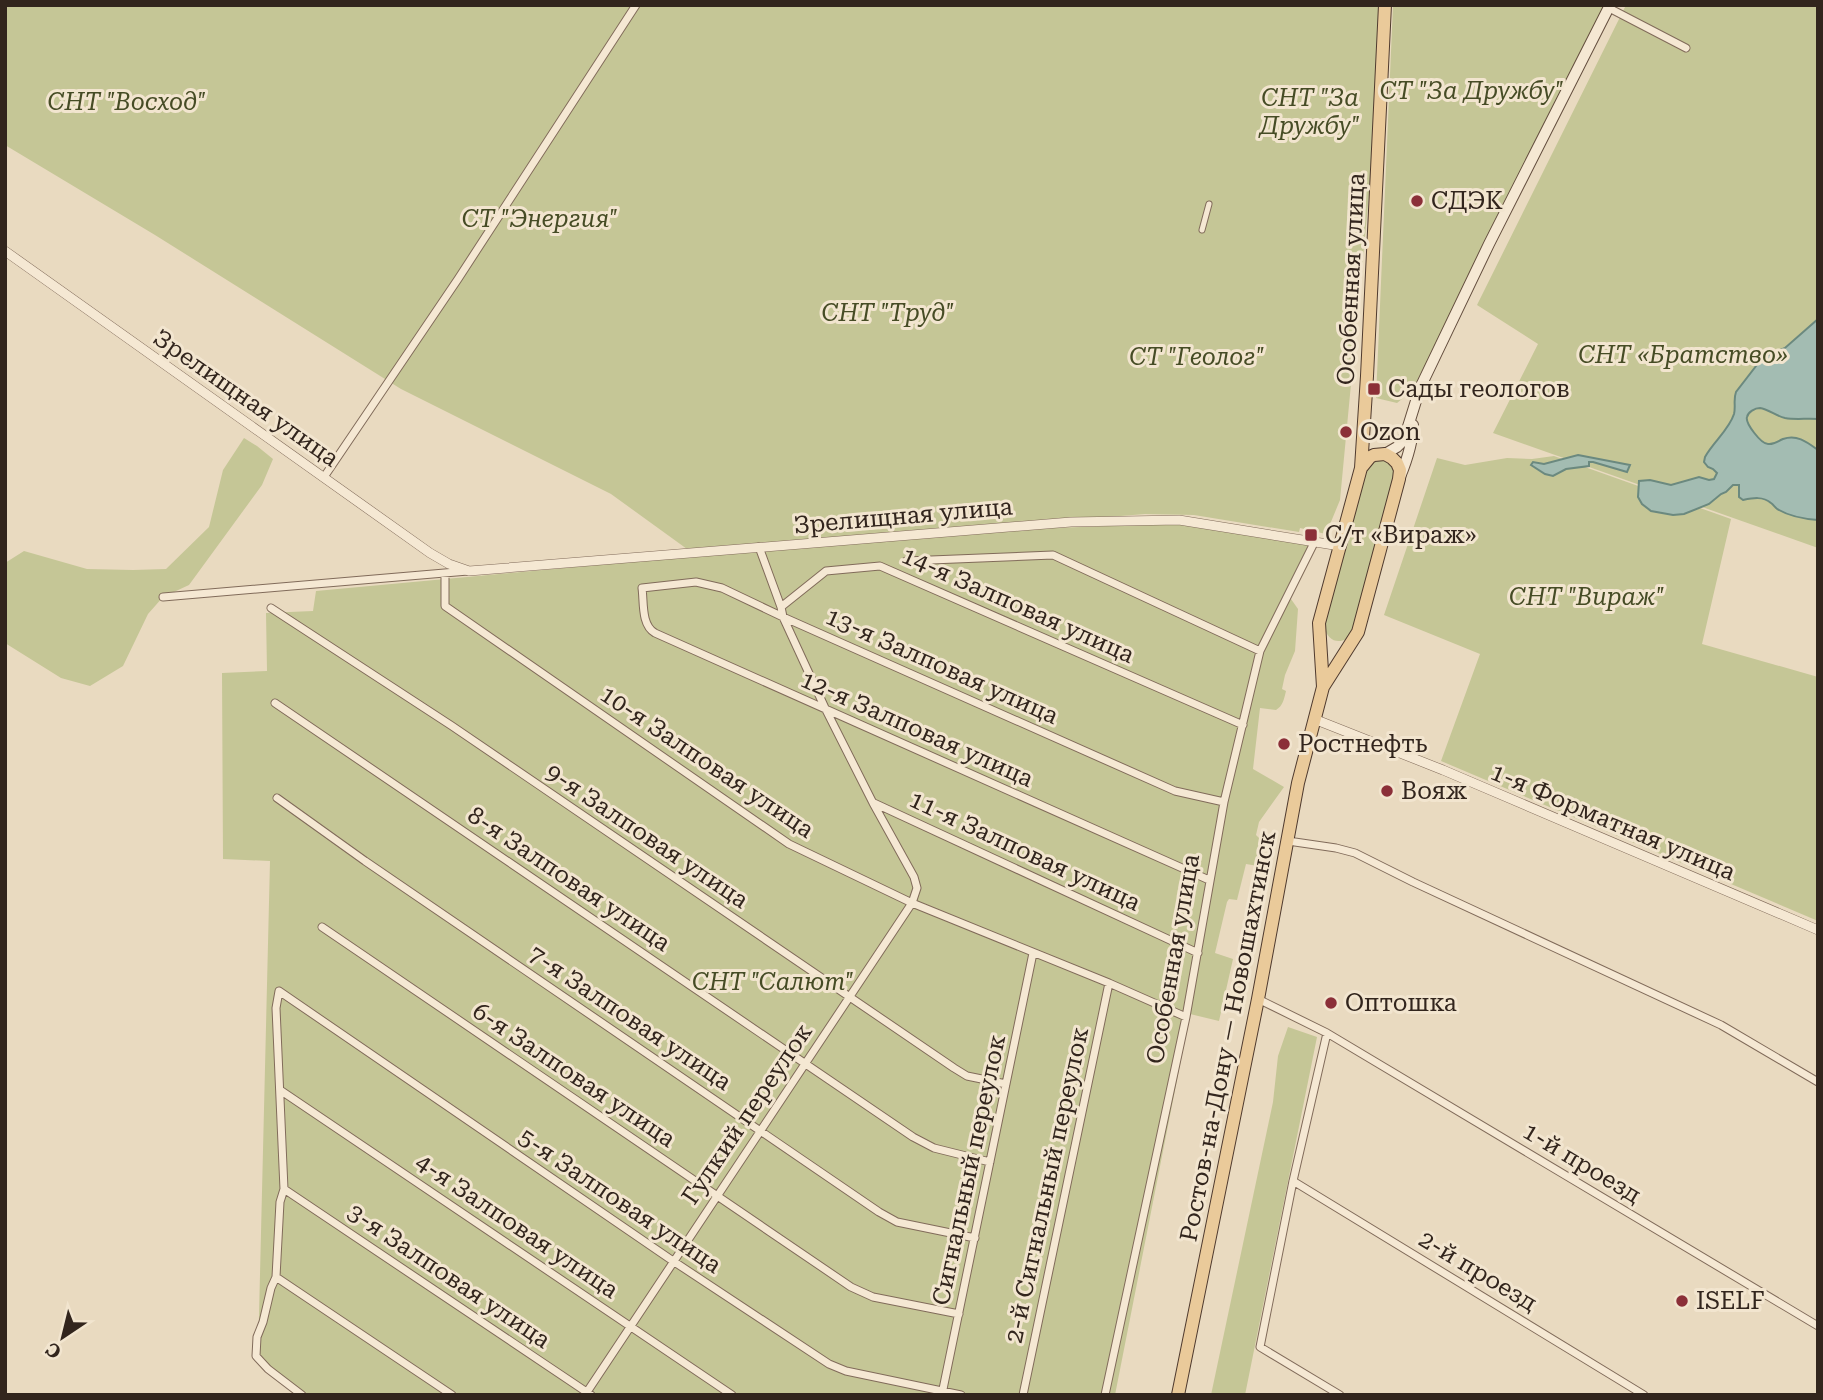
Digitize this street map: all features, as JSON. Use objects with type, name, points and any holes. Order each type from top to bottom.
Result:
[{"type":"main road","name":"Особенная улица","points":[[1323,687],[1319,623],[1361,468],[1385,5]]},
{"type":"main road","points":[[1361,468],[1366,459],[1383,454],[1402,442],[1420,388],[1489,244],[1609,7]]},
{"type":"main road","points":[[1399,479],[1407,461],[1413,435],[1412,412]]},
{"type":"main road","points":[[1323,687],[1358,632],[1399,479],[1400,470],[1397,463],[1371,443],[1364,430]]},
{"type":"main road","points":[[1320,633],[1326,641],[1335,646],[1351,643]]},
{"type":"main road","name":"Ростов-на-Дону — Новошахтинск","points":[[1178,1395],[1258,999],[1298,783],[1323,687]]},
{"type":"street","points":[[324,477],[458,279],[636,5]]},
{"type":"street","points":[[1609,7],[1686,48]]},
{"type":"street","points":[[1202,230],[1209,204]]},
{"type":"street","name":"Зрелищная улица","points":[[5,251],[430,553],[469,571]]},
{"type":"street","name":"Зрелищная улица","points":[[163,597],[1071,522],[1179,520],[1340,546]]},
{"type":"street","name":"Особенная улица","points":[[1105,1395],[1186,1017],[1224,802],[1260,651],[1315,541]]},
{"type":"street","points":[[759,547],[783,617],[825,708],[914,877],[917,888],[912,903]]},
{"type":"street","points":[[906,561],[1053,555],[1260,651]]},
{"type":"street","name":"14-я Залповая улица","points":[[781,607],[826,571],[880,566],[1242,725]]},
{"type":"street","name":"10-я Залповая улица","points":[[445,573],[445,606],[789,844],[912,903],[1186,1017]]},
{"type":"street","name":"13-я Залповая улица","points":[[642,588],[696,582],[722,588],[1175,790],[1224,802]]},
{"type":"street","name":"12-я Залповая улица","points":[[642,588],[649,629],[1209,880]]},
{"type":"street","name":"9-я Залповая улица","points":[[271,608],[452,726],[967,1076],[1006,1084]]},
{"type":"street","name":"8-я Залповая улица","points":[[275,703],[913,1137],[934,1148],[990,1162]]},
{"type":"street","name":"1-я Форматная улица","points":[[1314,719],[1443,770],[1818,930]]},
{"type":"street","name":"7-я Залповая улица","points":[[277,797],[365,861],[897,1222],[975,1238]]},
{"type":"street","name":"11-я Залповая улица","points":[[873,803],[1198,953]]},
{"type":"street","points":[[1288,841],[1355,853],[1721,1025],[1818,1082]]},
{"type":"street","name":"Гулкий переулок","points":[[588,1394],[630,1326],[912,903]]},
{"type":"street","name":"6-я Залповая улица","points":[[322,927],[851,1287],[873,1297],[959,1314]]},
{"type":"street","name":"Сигнальный переулок","points":[[942,1393],[1033,954]]},
{"type":"street","name":"2-й Сигнальный переулок","points":[[1023,1395],[1109,983]]},
{"type":"street","name":"5-я Залповая улица","points":[[280,1090],[275,1008],[279,991],[673,1261],[829,1364],[846,1371],[961,1395]]},
{"type":"street","name":"1-й проезд","points":[[1258,999],[1327,1033],[1818,1326]]},
{"type":"street","points":[[1327,1033],[1293,1181],[1261,1346],[1340,1395]]},
{"type":"street","points":[[280,1090],[285,1189],[280,1202],[276,1277],[257,1337],[256,1356],[268,1369],[302,1395]]},
{"type":"street","name":"4-я Залповая улица","points":[[280,1090],[733,1395]]},
{"type":"street","name":"2-й проезд","points":[[1293,1181],[1644,1395]]},
{"type":"street","name":"3-я Залповая улица","points":[[285,1189],[588,1394]]},
{"type":"street","points":[[276,1277],[452,1395]]},
{"type":"green space","points":[[5,5],[1380,5],[1370,184],[1340,500],[1326,534],[1300,528],[1299,532],[1194,515],[1145,514],[687,549],[611,494],[401,389],[5,145]]},
{"type":"green space","name":"СТ \"За Дружбу\"","points":[[1393,5],[1608,5],[1412,391],[1397,403],[1376,398]]},
{"type":"green space","name":"СНТ «Братство»","points":[[1626,5],[1818,5],[1818,548],[1493,433],[1538,344],[1477,305]]},
{"type":"green space","points":[[244,438],[273,459],[262,485],[189,585],[163,597],[148,614],[123,666],[90,686],[61,678],[5,643],[5,563],[24,551],[87,569],[166,569],[209,527],[223,470]]},
{"type":"green space","name":"СНТ \"Вираж\"","points":[[1554,456],[1731,519],[1702,644],[1818,677],[1818,921],[1441,761],[1480,654],[1384,615],[1437,458],[1465,465],[1507,458]]},
{"type":"green space","points":[[1381,459],[1391,465],[1395,475],[1354,631],[1347,639],[1336,641],[1330,638],[1324,627],[1366,469],[1370,463]]},
{"type":"green space","name":"СНТ \"Салют\"","points":[[1190,523],[1315,545],[1284,608],[1291,599],[1298,609],[1295,651],[1282,689],[1286,691],[1284,699],[1276,710],[1260,708],[1253,769],[1284,787],[1259,822],[1256,835],[1264,843],[1258,866],[1246,864],[1237,900],[1229,899],[1227,902],[1215,953],[1233,959],[1219,1021],[1190,1014],[1115,1395],[308,1395],[258,1357],[270,861],[223,859],[222,673],[267,671],[266,613],[313,611],[316,591],[693,556],[1053,528]]},
{"type":"green space","points":[[1288,1027],[1317,1037],[1245,1395],[1211,1395],[1273,1102],[1278,1056]]},
{"type":"shaded area","points":[[1818,319],[1818,419],[1785,418],[1760,408],[1749,413],[1747,420],[1765,443],[1772,444],[1793,437],[1818,450],[1818,520],[1788,514],[1765,499],[1743,500],[1739,497],[1739,485],[1733,485],[1709,504],[1684,514],[1651,511],[1642,504],[1638,497],[1639,481],[1650,480],[1671,485],[1699,477],[1714,479],[1717,473],[1704,462],[1705,457],[1732,420],[1736,392],[1763,357],[1785,348]]},
{"type":"shaded area","points":[[1578,455],[1630,465],[1627,472],[1589,462],[1589,466],[1566,469],[1553,476],[1531,465],[1533,462],[1544,464]]},
{"type":"place","name":"СДЭК","points":[[1417,201]]},
{"type":"place","name":"Сады геологов","points":[[1374,389]]},
{"type":"place","name":"Ozon","points":[[1346,432]]},
{"type":"place","name":"С/т «Вираж»","points":[[1311,535]]},
{"type":"place","name":"Ростнефть","points":[[1284,744]]},
{"type":"place","name":"Вояж","points":[[1387,791]]},
{"type":"place","name":"Оптошка","points":[[1331,1003]]},
{"type":"place","name":"ISELF","points":[[1682,1301]]},
{"type":"park label","name":"СНТ \"Восход\"","points":[[127,102]]},
{"type":"park label","name":"СНТ \"За Дружбу\"","points":[[1310,112]]},
{"type":"park label","name":"СТ \"Энергия\"","points":[[540,219]]},
{"type":"park label","name":"СНТ \"Труд\"","points":[[888,313]]},
{"type":"park label","name":"СТ \"Геолог\"","points":[[1197,357]]}]
